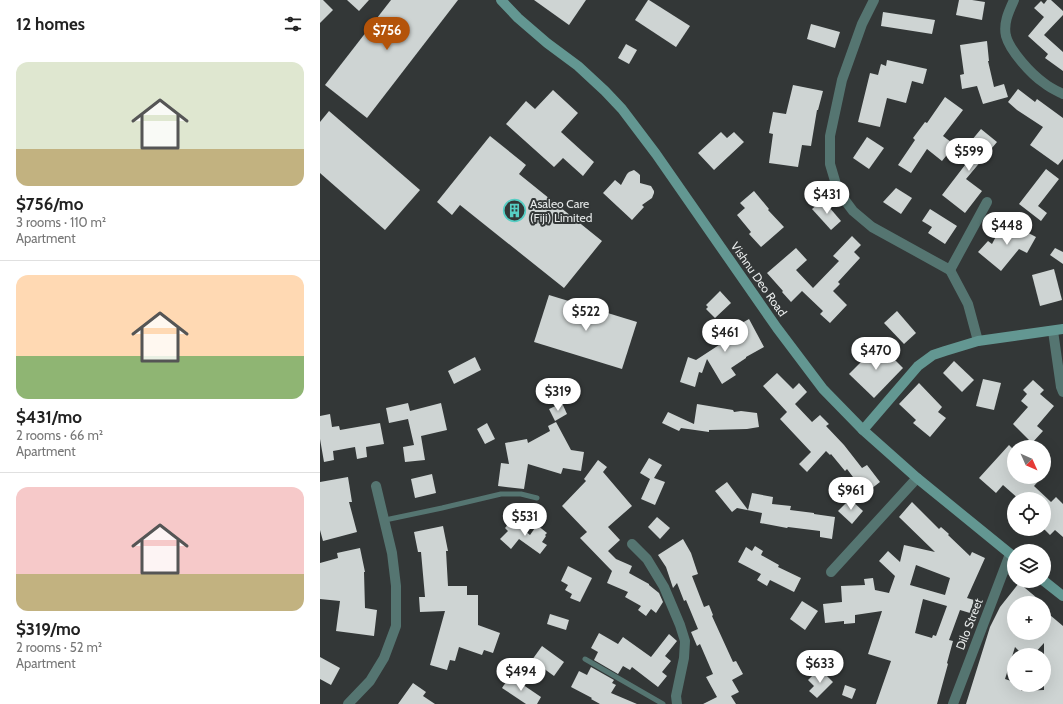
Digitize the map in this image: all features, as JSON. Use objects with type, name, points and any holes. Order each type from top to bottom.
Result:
[{"type":"street","name":"Vishnu Deo Road","points":[[501,0],[518,18],[547,43],[578,66],[622,109],[656,154],[777,328],[805,366],[832,398],[863,430],[917,478],[1007,552]]},
{"type":"street","points":[[874,0],[862,24],[842,80],[830,136],[830,164],[838,191],[853,211],[872,227],[950,270],[968,304],[978,341]]},
{"type":"street","points":[[1014,0],[1006,23],[1006,36],[1010,44],[1018,57],[1029,69],[1044,83],[1063,94]]},
{"type":"street","points":[[950,270],[987,202]]},
{"type":"street","points":[[863,430],[918,366],[933,355],[978,341],[1058,330],[1061,387],[1063,392]]},
{"type":"street","points":[[831,572],[917,478]]},
{"type":"street","points":[[348,704],[370,681],[384,658],[396,626],[396,586],[392,553],[376,486]]},
{"type":"street","points":[[632,544],[647,559],[664,587],[685,641],[684,658],[676,696],[677,704]]},
{"type":"street","name":"Dilo Street","points":[[953,704],[1007,569]]},
{"type":"street","points":[[1051,587],[1063,596]]},
{"type":"lane","points":[[385,520],[501,494],[521,494],[537,498]]},
{"type":"lane","points":[[585,659],[663,704]]},
{"type":"building","points":[[320,0],[323,0],[333,10],[320,23]]},
{"type":"building","points":[[347,0],[369,0],[359,11]]},
{"type":"building","points":[[391,0],[458,0],[367,118],[325,85]]},
{"type":"building","points":[[534,0],[586,0],[569,25]]},
{"type":"building","points":[[648,0],[690,26],[676,47],[635,20]]},
{"type":"building","points":[[959,0],[985,2],[982,20],[956,15]]},
{"type":"building","points":[[1047,0],[1051,0],[1063,11],[1063,15],[1044,35],[1063,52],[1063,71],[1045,58],[1048,54],[1028,36],[1044,17],[1034,8],[1041,1],[1044,4]]},
{"type":"building","points":[[883,12],[935,20],[932,34],[881,26]]},
{"type":"building","points":[[811,24],[840,32],[835,48],[807,39]]},
{"type":"building","points":[[987,41],[988,61],[994,87],[1004,84],[1008,97],[983,104],[977,86],[962,89],[960,75],[964,74],[960,45]]},
{"type":"building","points":[[626,44],[637,50],[629,64],[618,58]]},
{"type":"building","points":[[887,60],[927,69],[923,84],[912,81],[906,103],[887,98],[880,127],[858,122],[870,73],[878,75],[881,64],[886,66]]},
{"type":"building","points":[[793,85],[823,91],[817,110],[811,146],[802,145],[798,167],[769,163],[773,134],[769,133],[773,112],[786,114]]},
{"type":"building","points":[[1018,89],[1035,102],[1037,99],[1063,118],[1063,159],[1058,165],[1030,145],[1043,127],[1017,110],[1008,102]]},
{"type":"building","points":[[553,90],[578,113],[561,132],[594,162],[583,176],[563,158],[554,167],[506,124],[526,101],[535,109]]},
{"type":"building","points":[[945,97],[963,110],[943,136],[955,145],[942,161],[927,149],[911,173],[898,165],[915,140],[913,138],[925,122],[927,123]]},
{"type":"building","points":[[329,111],[420,190],[385,230],[320,173],[320,122]]},
{"type":"building","points":[[981,129],[997,142],[966,179],[982,191],[965,213],[942,195],[965,165],[957,158]]},
{"type":"building","points":[[721,132],[727,138],[734,132],[744,142],[714,170],[698,153]]},
{"type":"building","name":"Asaleo Care (Fiji) Limited","points":[[490,136],[526,165],[519,174],[602,241],[564,288],[460,205],[452,215],[437,202]]},
{"type":"building","points":[[867,137],[884,148],[869,169],[853,158]]},
{"type":"building","points":[[1046,169],[1059,179],[1038,206],[1047,213],[1041,221],[1019,204]]},
{"type":"building","points":[[634,170],[640,175],[640,183],[651,186],[654,193],[652,198],[642,205],[644,207],[632,220],[603,193],[615,180],[621,185],[627,174]]},
{"type":"building","points":[[896,188],[912,198],[901,214],[883,202]]},
{"type":"building","points":[[754,191],[769,209],[768,210],[784,227],[761,247],[749,234],[751,232],[737,215],[745,208],[740,203]]},
{"type":"building","points":[[823,200],[841,221],[831,230],[812,209]]},
{"type":"building","points":[[930,209],[957,226],[945,244],[928,233],[932,227],[922,221]]},
{"type":"building","points":[[1011,224],[1036,237],[1027,253],[1019,249],[1001,271],[978,252],[988,241],[992,244],[1001,227],[1007,231]]},
{"type":"building","points":[[852,236],[861,245],[854,252],[860,258],[838,282],[840,284],[833,291],[847,305],[830,323],[820,314],[823,311],[802,291],[791,302],[767,273],[796,248],[807,260],[796,270],[813,288],[839,261],[833,256]]},
{"type":"building","points":[[1055,248],[1063,252],[1063,264],[1050,255]]},
{"type":"building","points":[[1054,269],[1062,300],[1040,306],[1032,275]]},
{"type":"building","points":[[720,291],[731,303],[715,318],[706,309],[708,307],[706,305]]},
{"type":"building","points":[[549,295],[637,322],[622,369],[534,342]]},
{"type":"building","points":[[897,311],[916,333],[904,344],[884,323]]},
{"type":"building","points":[[749,319],[764,347],[746,357],[731,368],[736,375],[722,384],[707,359],[702,373],[699,372],[695,387],[680,382],[688,357],[696,360],[719,345],[710,331],[721,324],[726,332]]},
{"type":"building","points":[[879,344],[903,368],[874,398],[849,374]]},
{"type":"building","points":[[475,357],[481,370],[454,384],[448,371]]},
{"type":"building","points":[[954,361],[974,380],[962,392],[943,373]]},
{"type":"building","points":[[777,373],[793,389],[799,383],[807,392],[795,404],[812,422],[820,415],[829,424],[826,426],[844,445],[862,468],[867,465],[880,482],[867,492],[847,469],[845,471],[831,454],[830,455],[826,451],[807,472],[799,464],[811,452],[780,419],[787,412],[763,386]]},
{"type":"building","points":[[983,379],[1001,383],[994,410],[976,406]]},
{"type":"building","points":[[1033,380],[1044,390],[1040,394],[1054,406],[1037,426],[1043,431],[1035,440],[1029,440],[1013,424],[1028,407],[1021,401],[1027,394],[1023,390]]},
{"type":"building","points":[[919,383],[942,407],[938,412],[946,418],[930,437],[913,423],[916,420],[899,404]]},
{"type":"building","points":[[408,403],[410,411],[441,403],[447,430],[421,436],[425,460],[405,462],[403,447],[414,445],[408,419],[389,423],[386,408]]},
{"type":"building","points":[[562,403],[567,414],[555,421],[549,409]]},
{"type":"building","points":[[697,404],[733,410],[734,412],[741,411],[757,413],[759,427],[747,429],[709,430],[709,432],[681,428],[679,431],[662,423],[668,412],[694,424]]},
{"type":"building","points":[[330,414],[332,427],[339,426],[340,430],[380,423],[384,444],[366,447],[367,457],[357,459],[355,447],[333,451],[334,460],[324,462],[320,439],[320,416]]},
{"type":"building","points":[[556,422],[571,450],[584,452],[581,471],[563,468],[561,474],[528,464],[524,489],[498,486],[501,463],[509,464],[505,443],[527,439],[528,443],[550,431],[548,426]]},
{"type":"building","points":[[487,423],[495,439],[485,444],[477,429]]},
{"type":"building","points":[[1007,447],[1007,484],[1036,484],[1034,486],[1040,492],[1011,492],[1003,485],[996,493],[979,478]]},
{"type":"building","points":[[649,458],[662,465],[654,478],[665,482],[655,505],[641,499],[650,479],[640,473]]},
{"type":"building","points":[[598,460],[607,467],[603,472],[632,506],[608,527],[620,540],[608,551],[616,559],[632,566],[629,573],[649,584],[659,593],[663,602],[656,613],[651,609],[646,616],[638,610],[641,606],[625,597],[628,592],[607,583],[612,571],[580,538],[587,532],[562,506],[586,481],[584,479]]},
{"type":"building","points":[[432,474],[436,493],[415,498],[411,479]]},
{"type":"building","points":[[348,477],[352,502],[349,502],[357,532],[323,541],[320,530],[320,482]]},
{"type":"building","points":[[727,482],[748,510],[752,493],[773,497],[772,504],[791,506],[790,510],[835,517],[832,539],[820,537],[820,531],[787,528],[760,523],[762,513],[737,508],[732,512],[715,491]]},
{"type":"building","points":[[1056,497],[1063,504],[1063,537],[1055,530],[1051,534],[1051,502]]},
{"type":"building","points":[[850,499],[863,511],[852,524],[838,511]]},
{"type":"building","points":[[912,502],[939,529],[941,527],[949,534],[948,535],[970,556],[972,552],[985,558],[967,598],[974,600],[970,613],[960,610],[949,640],[953,641],[937,704],[876,704],[891,661],[868,654],[882,611],[855,615],[855,623],[844,624],[844,621],[825,623],[823,604],[842,602],[841,586],[865,585],[864,579],[873,578],[875,590],[889,593],[895,576],[879,561],[888,551],[900,562],[904,545],[935,552],[899,517]],"holes":[[[916,565],[950,578],[945,595],[910,585]],[[923,599],[947,606],[936,636],[933,635],[932,638],[915,633]]]},
{"type":"building","points":[[657,517],[670,528],[660,539],[648,527]]},
{"type":"building","points":[[512,520],[530,535],[537,525],[547,533],[542,542],[547,545],[540,554],[519,539],[511,549],[500,539],[508,531],[505,528]]},
{"type":"building","points":[[443,526],[448,551],[446,551],[448,586],[467,586],[467,595],[478,595],[478,625],[500,633],[493,653],[484,650],[482,655],[459,647],[455,661],[450,660],[447,670],[430,665],[445,611],[420,612],[419,597],[425,597],[421,552],[418,552],[414,532]]},
{"type":"building","points":[[683,539],[691,553],[698,574],[692,576],[704,607],[709,605],[713,615],[712,616],[733,662],[736,661],[743,674],[732,680],[739,692],[731,696],[736,704],[703,704],[717,697],[706,677],[713,674],[700,644],[697,646],[691,632],[698,629],[686,600],[684,601],[677,583],[673,588],[666,567],[658,555]]},
{"type":"building","points":[[755,546],[763,551],[761,555],[779,565],[778,567],[801,578],[794,592],[770,580],[767,586],[757,580],[761,574],[738,562],[746,547],[752,551]]},
{"type":"building","points":[[360,548],[365,572],[365,608],[377,610],[374,636],[336,631],[340,601],[320,599],[320,563],[338,558],[337,553]]},
{"type":"building","points":[[568,566],[592,578],[580,602],[570,598],[572,594],[565,590],[568,585],[561,581]]},
{"type":"building","points":[[1015,588],[1025,588],[1035,596],[1009,596]]},
{"type":"building","points":[[1007,598],[1007,640],[1051,640],[1051,616],[1063,626],[1063,704],[966,704],[990,627],[1000,607]]},
{"type":"building","points":[[802,601],[818,611],[805,630],[790,619]]},
{"type":"building","points":[[550,614],[569,620],[566,630],[547,624]]},
{"type":"building","points":[[599,633],[618,644],[623,637],[651,657],[669,634],[677,641],[665,656],[671,661],[662,672],[667,676],[658,687],[632,667],[630,670],[623,666],[618,674],[594,660],[598,652],[591,648]]},
{"type":"building","points":[[542,646],[564,662],[554,676],[532,660]]},
{"type":"building","points":[[320,657],[340,668],[331,685],[320,679]]},
{"type":"building","points":[[591,667],[614,680],[612,683],[616,685],[611,693],[637,704],[600,704],[571,687],[579,671],[587,675]]},
{"type":"building","points":[[815,673],[819,677],[824,673],[833,682],[817,698],[809,691],[814,686],[808,680]]},
{"type":"building","points":[[510,676],[541,697],[537,704],[526,704],[502,688]]},
{"type":"building","points":[[413,683],[426,692],[423,696],[435,704],[398,704]]},
{"type":"building","points":[[845,685],[856,689],[852,699],[842,695]]},
{"type":"place","name":"Asaleo Care (Fiji) Limited","points":[[515,210]]}]
